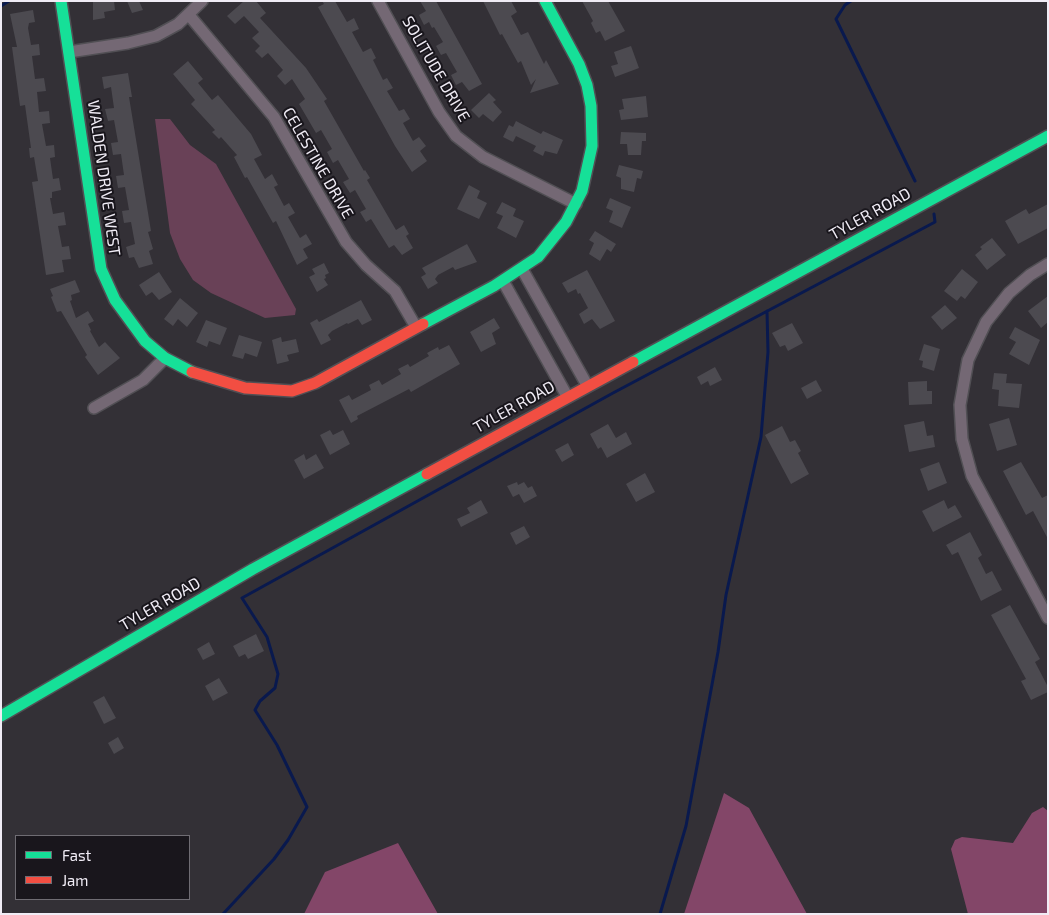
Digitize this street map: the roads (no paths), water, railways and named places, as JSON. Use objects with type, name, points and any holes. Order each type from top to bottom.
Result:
[{"type":"street","name":"WALDEN DRIVE WEST","points":[[61,1],[101,269],[122,312],[145,341],[165,358],[192,372],[245,388],[292,390],[332,374],[504,280],[538,256],[556,236],[576,204],[590,162],[592,126],[590,95],[579,64],[545,1]]},
{"type":"street","points":[[69,52],[128,43],[156,36],[178,24],[202,1]]},
{"type":"street","name":"SOLITUDE DRIVE","points":[[378,1],[440,112],[456,136],[483,157],[576,204]]},
{"type":"street","name":"CELESTINE DRIVE","points":[[189,15],[268,108],[283,130],[346,242],[366,265],[395,291],[416,327]]},
{"type":"street","name":"TYLER ROAD","points":[[1,716],[253,569],[587,385],[1048,136]]},
{"type":"street","points":[[1048,264],[1030,274],[1009,293],[986,322],[968,360],[960,406],[962,439],[972,476],[1048,618]]},
{"type":"street","points":[[522,269],[587,385]]},
{"type":"street","points":[[504,280],[568,396]]},
{"type":"street","points":[[94,408],[143,380],[165,358]]},
{"type":"waterway","points":[[1,6],[9,1]]},
{"type":"waterway","points":[[851,1],[845,5],[836,19],[915,181]]},
{"type":"waterway","points":[[223,914],[274,859],[288,840],[307,807],[277,745],[255,710],[260,701],[275,688],[278,674],[267,637],[242,598],[613,393],[935,222],[934,214]]},
{"type":"waterway","points":[[660,914],[686,826],[718,652],[726,595],[761,437],[768,352],[767,311]]}]
